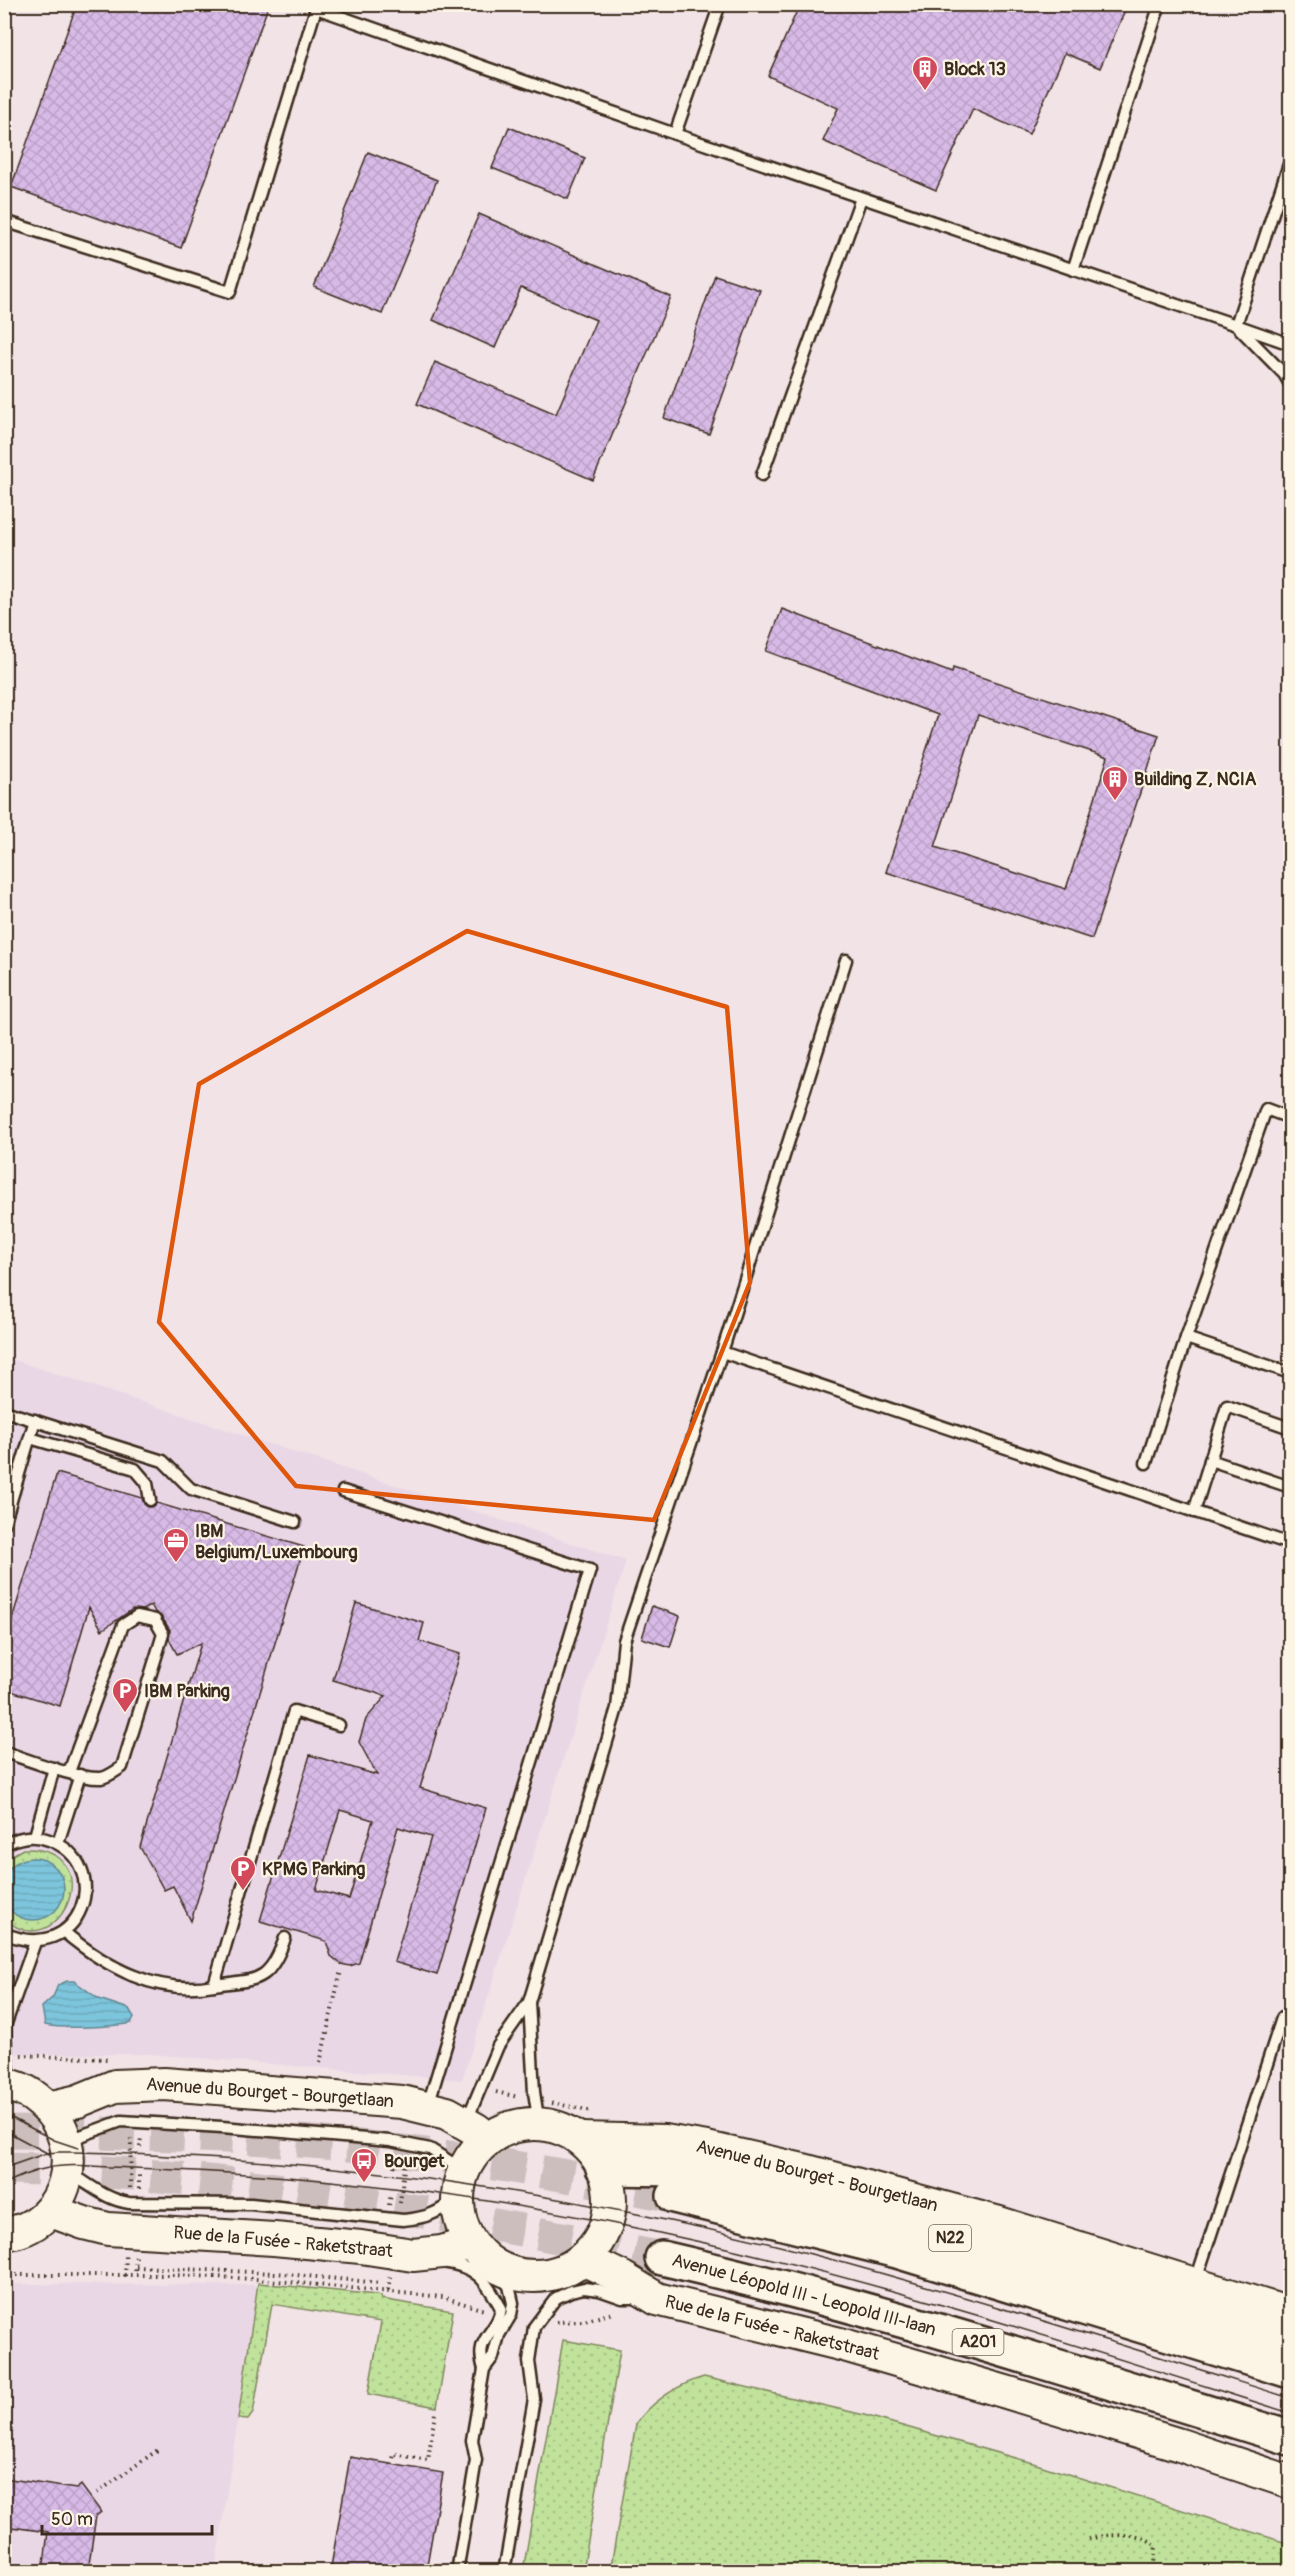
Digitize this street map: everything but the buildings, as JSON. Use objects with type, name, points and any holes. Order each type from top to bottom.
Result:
[{"type":"main road","name":"N22","points":[[603,2168],[685,2169],[789,2192],[989,2249],[1290,2341]]},
{"type":"main road","points":[[674,2196],[897,2251],[1290,2371]]},
{"type":"main road","name":"Avenue Léopold III - Leopold III-laan","points":[[662,2258],[753,2279],[968,2338],[1290,2438]]},
{"type":"street","points":[[4,2234],[31,2226],[51,2211],[68,2172],[66,2141],[60,2125],[48,2108],[7,2075]]},
{"type":"street","name":"Avenue du Bourget - Bourgetlaan","points":[[48,2108],[78,2101],[115,2086],[164,2084],[402,2102],[428,2107],[475,2132]]},
{"type":"street","points":[[539,2124],[561,2129],[580,2139],[593,2152],[603,2168],[609,2187],[610,2207],[607,2223],[596,2244],[583,2259],[566,2270],[548,2276],[528,2277],[510,2273],[492,2265],[468,2241],[459,2217],[460,2184],[472,2155],[475,2132],[501,2131],[519,2125],[539,2124]]},
{"type":"street","name":"Avenue du Bourget - Bourgetlaan","points":[[580,2139],[665,2140],[728,2152],[999,2223],[1290,2314]]},
{"type":"street","name":"Rue de la Fusée - Raketstraat","points":[[51,2211],[84,2223],[129,2217],[274,2239],[403,2253],[442,2252],[461,2246],[468,2241]]},
{"type":"street","name":"Rue de la Fusée - Raketstraat","points":[[583,2259],[623,2278],[657,2299],[844,2345],[974,2382],[1289,2481]]},
{"type":"lane","points":[[675,134],[720,4]]},
{"type":"lane","points":[[1073,270],[1160,4]]},
{"type":"lane","points":[[4,221],[230,292],[317,6],[675,134],[1290,344]]},
{"type":"lane","points":[[1236,326],[1290,160]]},
{"type":"lane","points":[[762,475],[861,198]]},
{"type":"lane","points":[[1236,326],[1284,374],[1290,384]]},
{"type":"lane","points":[[475,2132],[498,2046],[529,2002],[617,1708],[624,1641],[722,1352],[846,960]]},
{"type":"lane","points":[[1146,1463],[1186,1338],[1266,1109],[1290,1118]]},
{"type":"lane","points":[[1186,1338],[1290,1373]]},
{"type":"lane","points":[[722,1352],[1290,1544]]},
{"type":"lane","points":[[1194,1512],[1227,1407],[1290,1428]]},
{"type":"lane","points":[[4,1410],[164,1461],[191,1489],[295,1522]]},
{"type":"lane","points":[[4,1524],[35,1420]]},
{"type":"lane","points":[[30,1438],[135,1469],[147,1483],[150,1500]]},
{"type":"lane","points":[[1210,1460],[1290,1487]]},
{"type":"lane","points":[[343,1491],[591,1570],[428,2107]]},
{"type":"lane","points":[[4,1752],[54,1768],[80,1775],[103,1778],[122,1767],[163,1634],[155,1620],[136,1616],[123,1625],[69,1772]]},
{"type":"lane","points":[[213,1985],[294,1712],[339,1725]]},
{"type":"lane","points":[[35,1836],[54,1768]]},
{"type":"lane","points":[[58,1843],[80,1775]]},
{"type":"lane","points":[[4,1845],[21,1838],[35,1836],[58,1843],[70,1852],[80,1865],[85,1880],[85,1896],[80,1911],[74,1923],[64,1932],[35,1942],[19,1940],[4,1933]]},
{"type":"lane","points":[[64,1932],[97,1957],[144,1980],[183,1988],[250,1980],[266,1973],[278,1960],[285,1938]]},
{"type":"lane","points":[[7,2075],[5,2026],[35,1942]]},
{"type":"lane","points":[[529,2002],[534,2092],[539,2124]]},
{"type":"lane","points":[[1195,2283],[1282,2018]]},
{"type":"lane","name":"Avenue du Bourget - Bourgetlaan","points":[[66,2141],[112,2123],[132,2121],[407,2145],[430,2149],[460,2184]]},
{"type":"lane","name":"Rue de la Fusée - Raketstraat","points":[[68,2172],[102,2195],[116,2201],[129,2217],[251,2204],[398,2219],[425,2218],[442,2211],[460,2184]]},
{"type":"lane","points":[[403,2253],[460,2264],[483,2279],[501,2308],[500,2314],[482,2343],[480,2356],[484,2369]]},
{"type":"lane","points":[[457,2571],[476,2460],[472,2440],[484,2369],[493,2356],[499,2335],[511,2315],[513,2303],[508,2286],[492,2265]]},
{"type":"lane","points":[[504,2571],[534,2399],[529,2361],[534,2326],[556,2298],[584,2288],[599,2290],[622,2298],[657,2299]]},
{"type":"path","points":[[320,2063],[341,1970]]},
{"type":"path","points":[[7,2075],[111,2059]]},
{"type":"path","points":[[125,2276],[132,2121]]},
{"type":"path","points":[[398,2219],[407,2145]]},
{"type":"path","points":[[138,2191],[141,2183],[139,2175]]},
{"type":"path","points":[[388,2290],[403,2253]]},
{"type":"path","points":[[136,2267],[276,2273],[380,2283]]},
{"type":"path","points":[[4,2276],[175,2275],[256,2279],[443,2297],[500,2314]]},
{"type":"path","points":[[539,2320],[567,2324],[584,2322],[613,2313],[623,2313]]},
{"type":"path","points":[[392,2464],[394,2454],[428,2460],[435,2413]]},
{"type":"path","points":[[97,2493],[159,2449]]},
{"type":"path","points":[[1089,2539],[1120,2535],[1151,2541],[1156,2546],[1153,2571]]},
{"type":"highlighted area","points":[[467,931],[727,1007],[750,1282],[654,1520],[296,1486],[159,1322],[199,1084]]},
{"type":"shaded area","points":[[5,1357],[626,1561],[462,2080],[150,2054],[5,2054]]},
{"type":"shaded area","points":[[5,2284],[258,2285],[215,2571],[5,2572]]},
{"type":"green space","points":[[23,1849],[50,1853],[66,1865],[71,1883],[68,1901],[59,1918],[44,1929],[26,1930],[5,1919],[4,1902],[7,1906],[59,1905],[61,1899],[62,1882],[49,1862],[10,1867],[5,1875],[5,1859]]},
{"type":"green space","points":[[258,2283],[377,2295],[381,2296],[381,2299],[453,2311],[437,2407],[368,2394],[381,2322],[272,2304],[253,2413],[248,2420],[238,2419]]},
{"type":"green space","points":[[563,2340],[620,2350],[583,2571],[523,2571]]},
{"type":"green space","points":[[704,2377],[864,2415],[1036,2464],[1290,2544],[1290,2571],[610,2571],[636,2424],[657,2401],[685,2384]]},
{"type":"water","points":[[33,1858],[55,1867],[64,1889],[55,1911],[33,1920],[11,1911],[2,1889],[11,1867]]},
{"type":"water","points":[[74,1981],[99,1999],[129,2009],[134,2017],[131,2023],[88,2027],[45,2025],[42,2007],[53,1997],[58,1985]]},
{"type":"tunnel","points":[[4,2132],[182,2135],[359,2146],[517,2168],[674,2196]]},
{"type":"tunnel","points":[[4,2168],[87,2171],[253,2186],[417,2211],[662,2258]]},
{"type":"tram line","points":[[4,2114],[54,2140],[78,2148]]},
{"type":"tram line","points":[[4,2130],[49,2154]]},
{"type":"tram line","points":[[4,2168],[47,2153],[59,2152],[205,2158],[358,2170],[586,2204],[736,2236],[871,2270],[1051,2323],[1290,2398]]},
{"type":"tram line","points":[[4,2184],[42,2169],[55,2167],[147,2168],[337,2182],[522,2207],[705,2243],[853,2280],[999,2322],[1290,2413]]},
{"type":"place","name":"Block 13","points":[[925,92]]},
{"type":"place","name":"Building Z, NCIA","points":[[1115,802]]},
{"type":"place","name":"IBM Belgium/Luxembourg","points":[[176,1564]]},
{"type":"place","name":"IBM Parking","points":[[125,1714]]},
{"type":"place","name":"KPMG Parking","points":[[243,1892]]},
{"type":"place","name":"Bourget","points":[[364,2184]]}]
